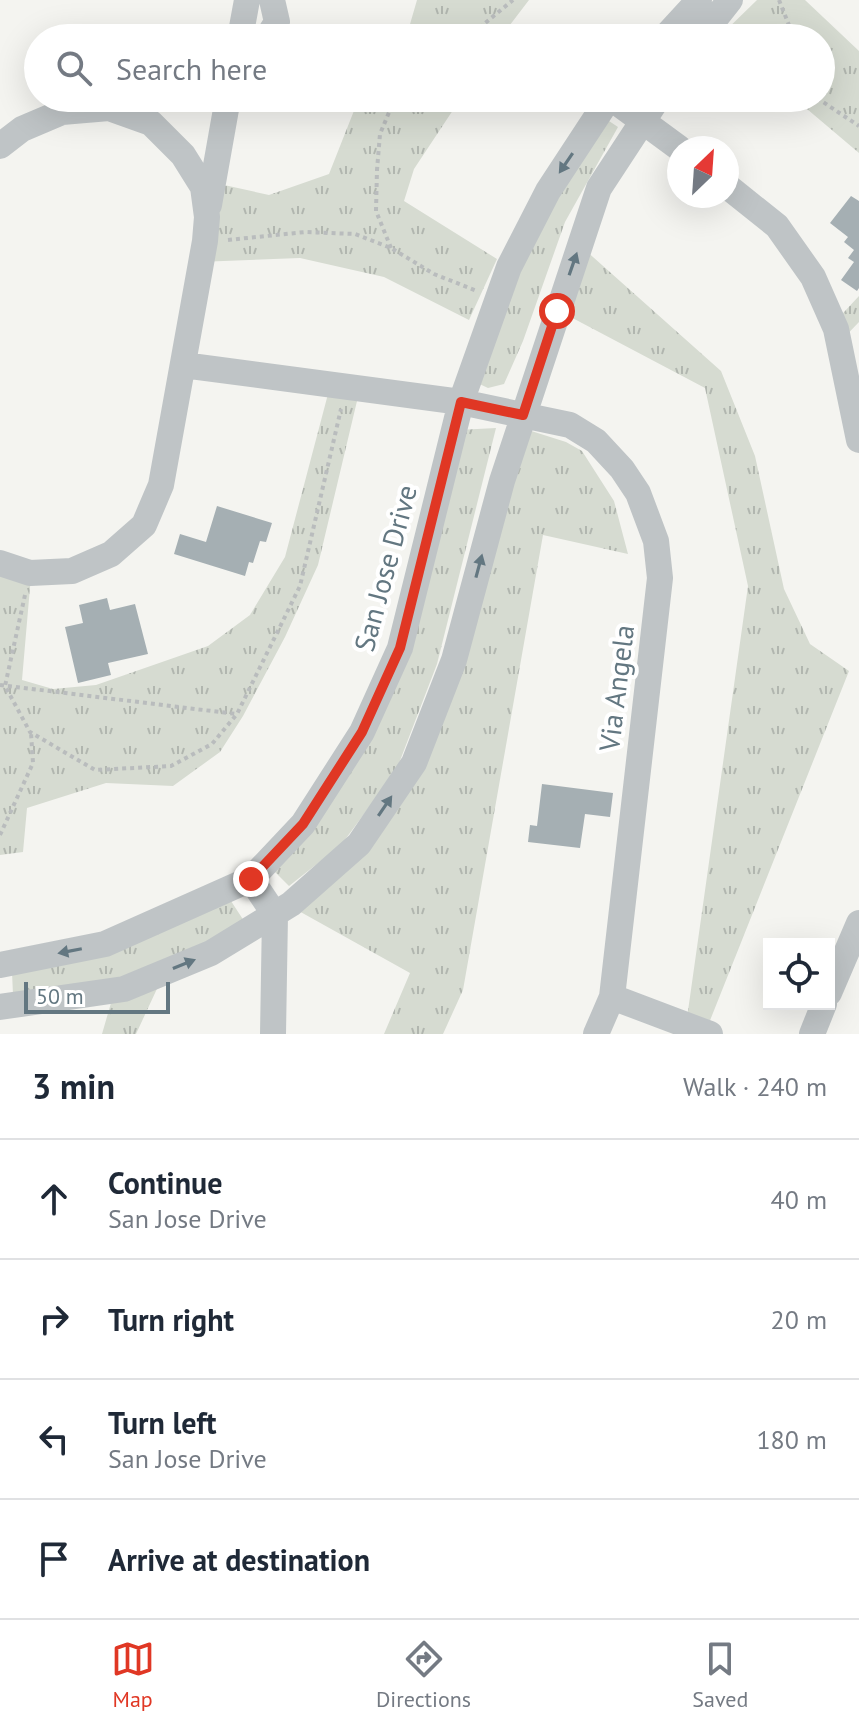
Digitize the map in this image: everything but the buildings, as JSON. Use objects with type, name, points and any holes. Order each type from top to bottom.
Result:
[{"type":"street","points":[[243,24],[247,0]]},
{"type":"street","points":[[272,0],[276,24]]},
{"type":"street","points":[[677,24],[699,0]]},
{"type":"street","points":[[711,24],[730,0]]},
{"type":"street","points":[[0,146],[22,129],[62,112]]},
{"type":"street","points":[[120,112],[151,123],[183,155],[203,187],[206,229]]},
{"type":"street","points":[[0,563],[30,573],[72,571],[111,554],[144,525],[161,485],[226,112]]},
{"type":"street","name":"San Jose Drive","points":[[0,965],[105,944],[251,879],[303,824],[362,732],[400,648],[461,402],[509,267],[548,191],[601,112]]},
{"type":"street","points":[[0,1007],[124,989],[211,953],[291,904],[359,844],[414,763],[454,660],[502,481],[599,188],[647,112]]},
{"type":"street","points":[[653,112],[670,136]]},
{"type":"street","points":[[739,196],[777,226],[813,277],[836,329],[859,440]]},
{"type":"street","name":"Via Angela","points":[[183,365],[461,402],[570,425],[596,441],[622,469],[638,493],[656,541],[660,578],[612,997],[596,1034]]},
{"type":"street","points":[[251,879],[275,915],[273,1034]]},
{"type":"street","points":[[835,979],[859,923]]},
{"type":"street","points":[[612,997],[710,1034]]},
{"type":"street","points":[[812,1034],[822,1010]]},
{"type":"path","points":[[484,24],[513,0]]},
{"type":"path","points":[[779,0],[788,24]]},
{"type":"path","points":[[835,110],[859,126]]},
{"type":"path","points":[[389,112],[380,134],[376,211],[391,248]]},
{"type":"path","points":[[206,229],[355,234],[391,248],[434,274],[497,299]]},
{"type":"path","points":[[30,732],[95,770],[171,766],[212,744],[237,714],[300,586],[346,388]]},
{"type":"path","points":[[0,692],[30,573]]},
{"type":"path","points":[[3,686],[237,714]]},
{"type":"path","points":[[0,835],[33,763],[30,732],[3,686]]},
{"type":"green space","points":[[417,0],[529,0],[511,24],[410,24]]},
{"type":"green space","points":[[757,0],[805,0],[830,24],[732,24]]},
{"type":"green space","points":[[835,28],[859,51],[859,153],[811,112],[835,112]]},
{"type":"green space","points":[[353,112],[452,112],[414,169],[404,201],[497,259],[469,320],[384,277],[300,258],[198,262],[215,183],[269,195],[329,174]]},
{"type":"green space","points":[[606,119],[618,127],[565,222],[523,341],[504,384],[488,388],[471,380],[546,211]]},
{"type":"green space","points":[[584,249],[721,371],[755,456],[784,589],[810,644],[849,671],[709,1023],[687,1018],[748,586],[705,388],[563,313]]},
{"type":"green space","points":[[859,296],[859,322],[836,346],[831,326]]},
{"type":"green space","points":[[328,394],[357,401],[318,565],[285,637],[220,752],[173,786],[106,783],[27,808],[23,852],[0,855],[0,571],[31,576],[22,680],[53,689],[96,685],[208,646],[250,615],[285,557]]},
{"type":"green space","points":[[496,428],[437,664],[396,771],[341,845],[289,886],[273,870],[373,731],[458,430]]},
{"type":"green space","points":[[525,429],[566,442],[582,451],[614,501],[628,554],[543,535],[463,990],[443,1034],[384,1034],[410,973],[297,910],[422,767]]},
{"type":"green space","points":[[231,901],[244,921],[203,944],[124,979],[13,995],[12,972]]},
{"type":"green space","points":[[162,978],[136,1034],[102,1034],[113,996]]},
{"type":"route","points":[[251,879],[303,824],[362,732],[400,648],[461,402],[523,415],[557,311]]}]
